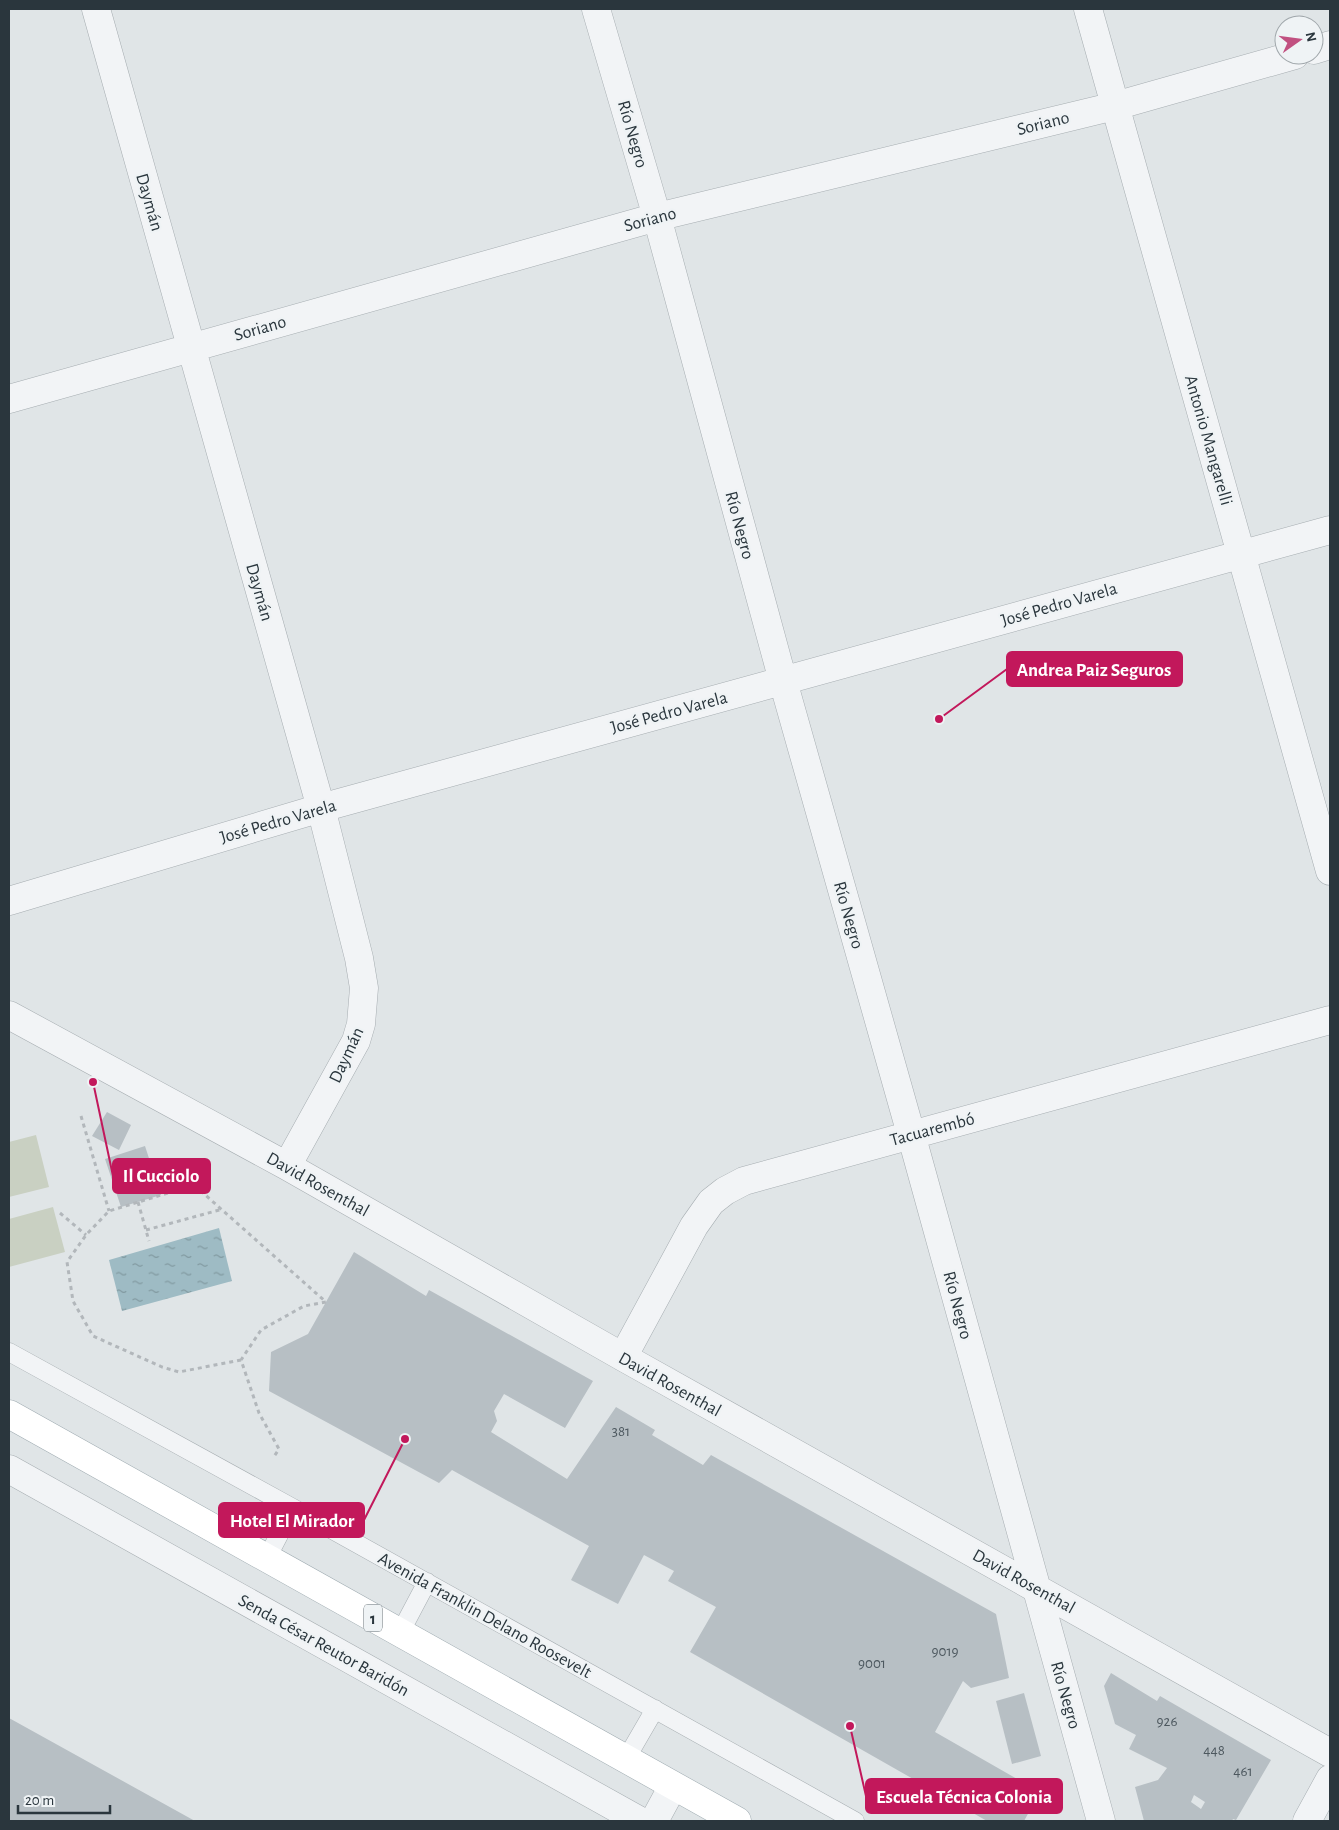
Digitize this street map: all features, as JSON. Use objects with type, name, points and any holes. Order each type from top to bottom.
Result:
[{"type":"main road","name":"1","points":[[9,1414],[737,1821]]},
{"type":"street","name":"Daymán","points":[[96,9],[321,808],[359,958],[364,988],[364,1007],[356,1041],[287,1166]]},
{"type":"street","name":"Río Negro","points":[[596,9],[657,216],[782,681],[911,1134],[1102,1821]]},
{"type":"street","name":"Antonio Mangarelli","points":[[1088,9],[1330,871]]},
{"type":"street","name":"Soriano","points":[[9,399],[657,216],[1115,106],[1274,61]]},
{"type":"street","name":"José Pedro Varela","points":[[9,901],[321,808],[1330,530]]},
{"type":"street","name":"David Rosenthal","points":[[9,1015],[287,1166],[623,1357],[1330,1753]]},
{"type":"street","name":"Tacuarembó","points":[[623,1357],[694,1226],[711,1202],[724,1191],[744,1181],[1330,1020]]},
{"type":"street","name":"Senda César Reutor Baridón","points":[[9,1469],[640,1821]]},
{"type":"street","points":[[1307,1821],[1330,1780]]},
{"type":"street","points":[[654,1821],[673,1786]]},
{"type":"lane","name":"Avenida Franklin Delano Roosevelt","points":[[9,1352],[427,1582],[855,1821]]},
{"type":"lane","points":[[267,1558],[293,1508]]},
{"type":"lane","points":[[400,1633],[427,1582]]},
{"type":"lane","points":[[626,1759],[655,1709]]},
{"type":"path","points":[[81,1116],[110,1211]]},
{"type":"path","points":[[194,1185],[326,1302],[304,1306],[261,1330],[241,1360],[179,1372],[162,1367],[93,1336],[73,1302],[67,1262],[86,1235],[110,1211],[138,1202],[194,1185]]},
{"type":"path","points":[[138,1202],[149,1240]]},
{"type":"path","points":[[146,1230],[223,1209]]},
{"type":"path","points":[[60,1213],[86,1235]]},
{"type":"path","points":[[241,1360],[259,1413],[279,1449],[273,1458]]},
{"type":"shaded area","points":[[36,1135],[49,1187],[9,1197],[9,1142]]},
{"type":"shaded area","points":[[53,1207],[65,1252],[9,1267],[9,1219]]},
{"type":"water","points":[[219,1228],[232,1281],[122,1311],[109,1260]]},
{"type":"building","points":[[107,1112],[131,1125],[119,1150],[92,1136]]},
{"type":"building","points":[[145,1146],[161,1195],[121,1207],[105,1159]]},
{"type":"building","points":[[354,1252],[426,1296],[429,1290],[593,1381],[565,1428],[504,1394],[494,1411],[497,1421],[491,1432],[567,1479],[616,1407],[655,1430],[652,1435],[703,1465],[711,1455],[996,1614],[1009,1678],[971,1688],[963,1681],[935,1732],[1040,1792],[1024,1821],[987,1821],[690,1652],[716,1607],[668,1581],[674,1571],[644,1555],[618,1604],[571,1580],[589,1546],[452,1470],[439,1483],[269,1391],[271,1352],[308,1334]]},
{"type":"building","points":[[1111,1673],[1157,1701],[1160,1696],[1271,1760],[1236,1820],[1144,1821],[1135,1787],[1158,1780],[1167,1768],[1129,1749],[1136,1735],[1115,1724],[1104,1686]],"holes":[[[1194,1795],[1205,1802],[1201,1809],[1191,1802]]]},
{"type":"building","points":[[1024,1693],[1041,1756],[1012,1764],[996,1701]]},
{"type":"building","points":[[9,1718],[195,1821],[9,1821]]},
{"type":"place","name":"Andrea Paiz Seguros","points":[[939,719]]},
{"type":"place","name":"Il Cucciolo","points":[[93,1082]]},
{"type":"place","name":"Hotel El Mirador","points":[[405,1439]]},
{"type":"place","name":"Escuela Técnica Colonia","points":[[850,1726]]}]
